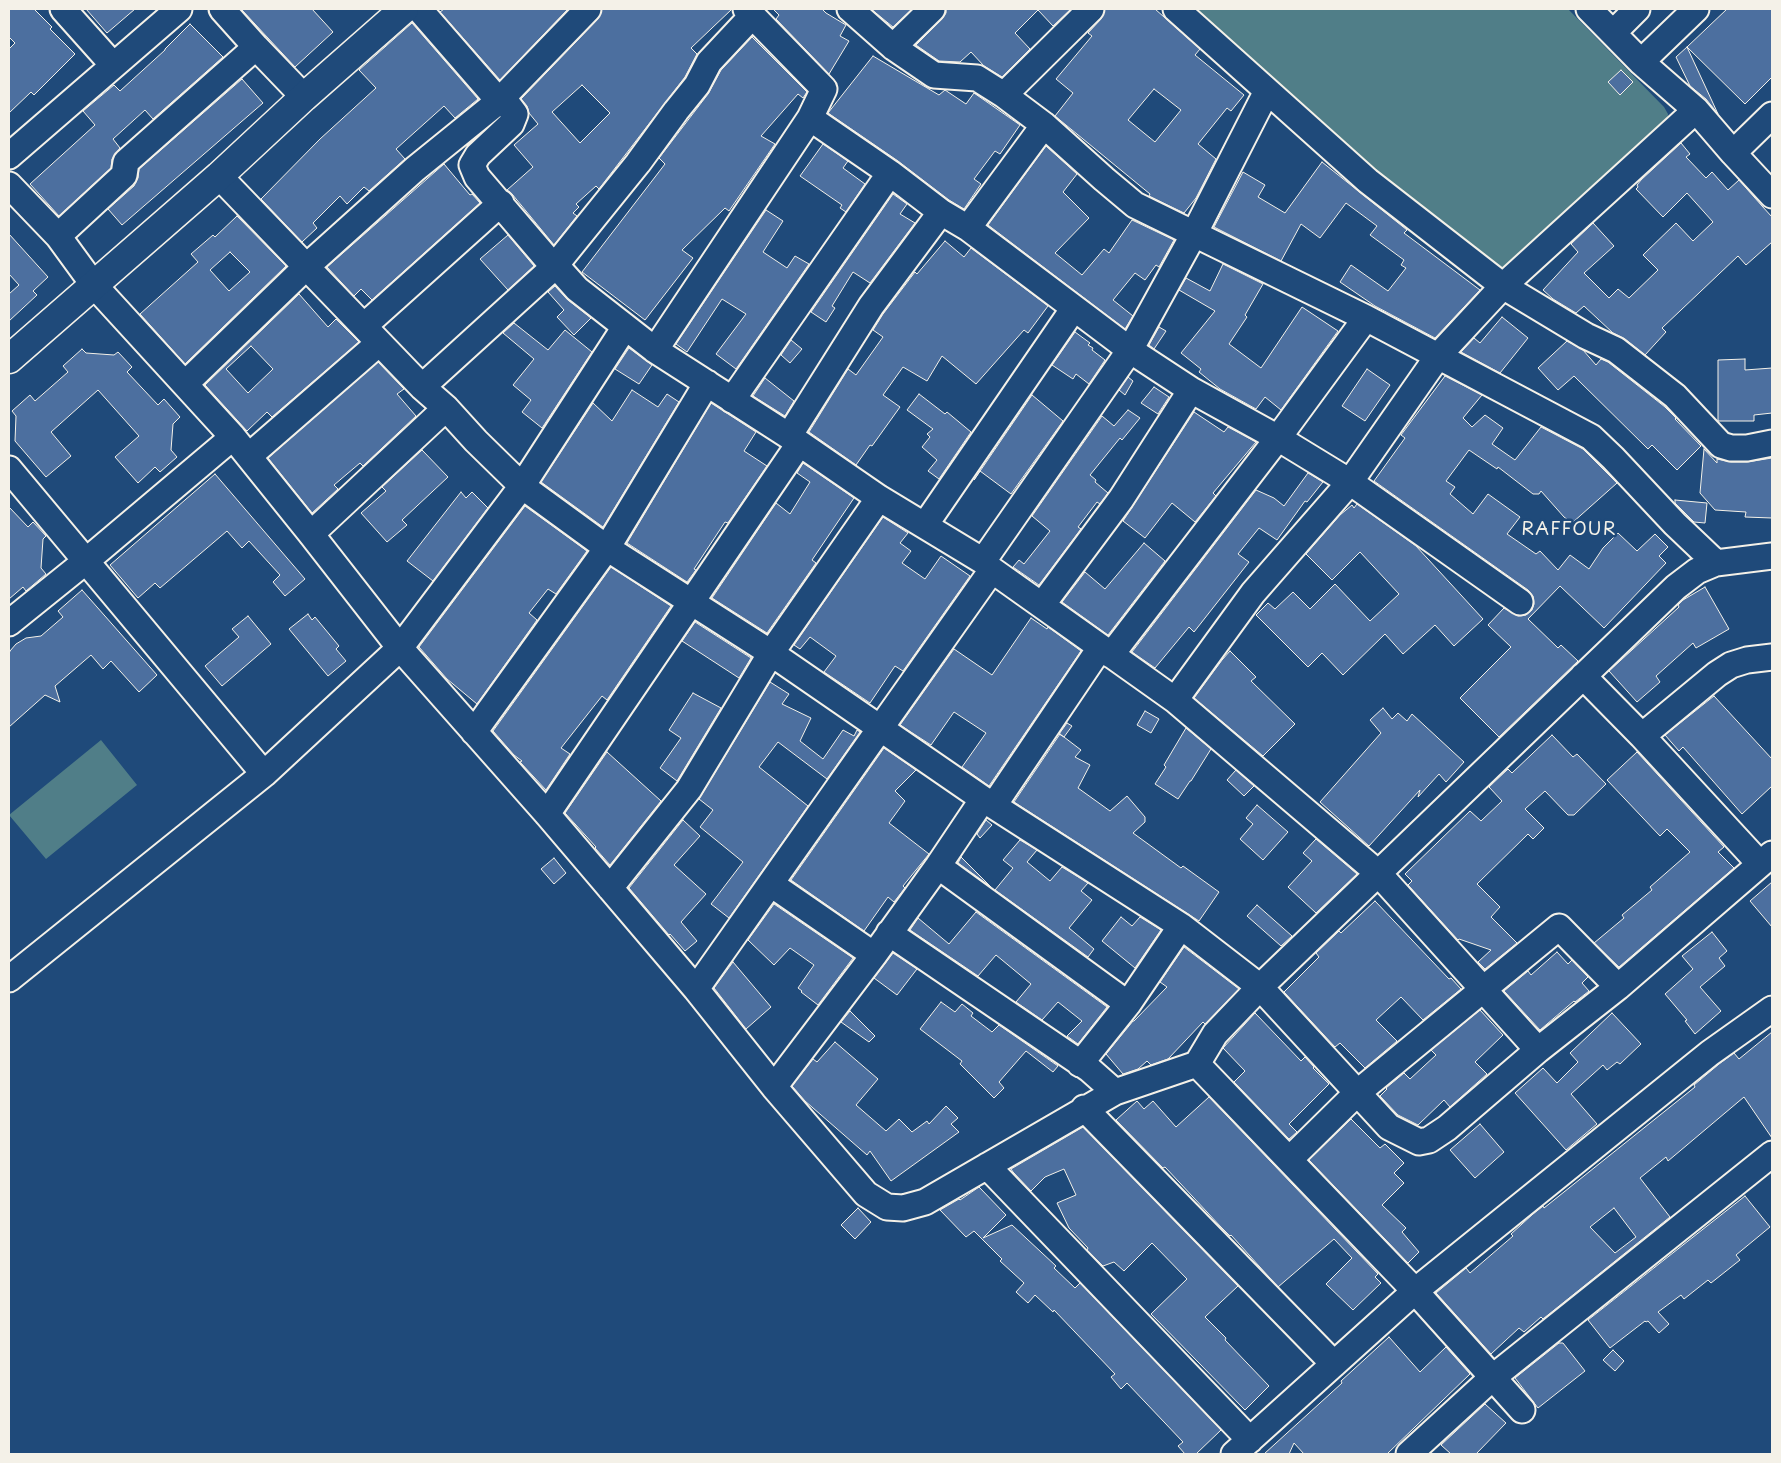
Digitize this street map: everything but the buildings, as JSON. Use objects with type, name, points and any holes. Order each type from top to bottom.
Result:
[{"type":"main road","points":[[9,359],[219,176],[304,97],[404,9]]},
{"type":"street","points":[[63,9],[113,65]]},
{"type":"street","points":[[9,156],[179,9]]},
{"type":"street","points":[[222,9],[304,97]]},
{"type":"street","points":[[419,9],[499,101],[509,106],[515,114],[511,124],[478,155],[472,165],[477,177],[554,266],[577,289],[655,350],[794,440],[879,498],[987,565],[1175,700],[1378,873],[1538,1050]]},
{"type":"street","points":[[185,384],[306,267],[415,169],[499,101],[588,9]]},
{"type":"street","points":[[850,9],[893,47],[934,75],[977,78],[1004,95],[1044,125],[1135,205],[1366,318],[1591,437],[1614,458],[1675,524],[1716,563]]},
{"type":"street","points":[[893,47],[932,9]]},
{"type":"street","points":[[1004,95],[1091,9]]},
{"type":"street","points":[[1176,9],[1368,181],[1503,286],[1586,336],[1616,350],[1675,396],[1721,445],[1731,448],[1747,448],[1772,443]]},
{"type":"street","points":[[1589,9],[1641,62],[1696,110],[1772,195]]},
{"type":"street","points":[[1613,33],[1637,9]]},
{"type":"street","points":[[1641,62],[1696,9]]},
{"type":"street","points":[[422,387],[554,266],[638,163],[697,85],[709,62],[749,12],[824,89],[810,118],[655,350]]},
{"type":"street","points":[[58,236],[124,176],[126,162],[256,47]]},
{"type":"street","points":[[696,989],[881,728],[1130,350],[1194,234],[1268,91]]},
{"type":"street","points":[[1175,700],[1253,593],[1350,482],[1438,356],[1503,286],[1696,110]]},
{"type":"street","points":[[1733,153],[1772,115]]},
{"type":"street","points":[[810,118],[890,173],[941,212],[968,228],[1130,350],[1192,390],[1278,438],[1350,482],[1520,602]]},
{"type":"street","points":[[968,228],[1044,125]]},
{"type":"street","points":[[732,400],[890,173]]},
{"type":"street","points":[[219,176],[422,387],[446,408],[476,441],[522,486],[607,548],[772,653],[988,802],[1181,926],[1260,987],[1390,1127],[1419,1142],[1429,1140],[1447,1128],[1538,1050],[1618,987],[1766,859],[1583,676]]},
{"type":"street","points":[[9,185],[58,236],[93,284],[234,437],[400,648],[610,888],[696,989],[774,1087],[866,1194],[887,1207],[904,1208],[925,1202],[1084,1108],[1115,1092],[1197,1064],[1215,1034],[1260,987],[1676,587],[1697,571],[1716,563],[1772,556]]},
{"type":"street","points":[[249,456],[372,335],[501,203]]},
{"type":"street","points":[[546,814],[690,602],[794,440],[870,306],[941,212]]},
{"type":"street","points":[[925,525],[1074,308]]},
{"type":"street","points":[[774,1087],[938,866],[1106,651],[1278,438],[1366,318]]},
{"type":"street","points":[[9,979],[264,774],[400,648],[522,486],[624,327]]},
{"type":"street","points":[[474,732],[607,548],[707,383]]},
{"type":"street","points":[[1042,605],[1121,499],[1192,390]]},
{"type":"street","points":[[312,534],[446,408]]},
{"type":"street","points":[[9,623],[234,437]]},
{"type":"street","points":[[9,469],[264,774]]},
{"type":"street","points":[[610,888],[689,789],[772,653],[879,498]]},
{"type":"street","points":[[1642,736],[1717,674],[1731,665],[1747,660],[1772,657]]},
{"type":"street","points":[[938,866],[1128,1004]]},
{"type":"street","points":[[772,884],[874,954]]},
{"type":"street","points":[[1080,1064],[1128,1004],[1181,926]]},
{"type":"street","points":[[1290,1158],[1357,1093],[1559,927],[1618,987]]},
{"type":"street","points":[[889,933],[1089,1069],[1115,1092]]},
{"type":"street","points":[[986,1166],[1242,1447],[1415,1291],[1710,1053],[1772,1009]]},
{"type":"street","points":[[1197,1064],[1290,1158],[1415,1291],[1522,1410]]},
{"type":"street","points":[[1084,1108],[1334,1364]]},
{"type":"street","points":[[1409,1454],[1492,1378],[1772,1154]]},
{"type":"green space","points":[[1185,9],[1568,9],[1664,107],[1668,114],[1667,123],[1500,282]]},
{"type":"green space","points":[[101,740],[137,785],[46,859],[9,815]]},
{"type":"district","name":"RAFFOUR","points":[[1569,530]]}]
